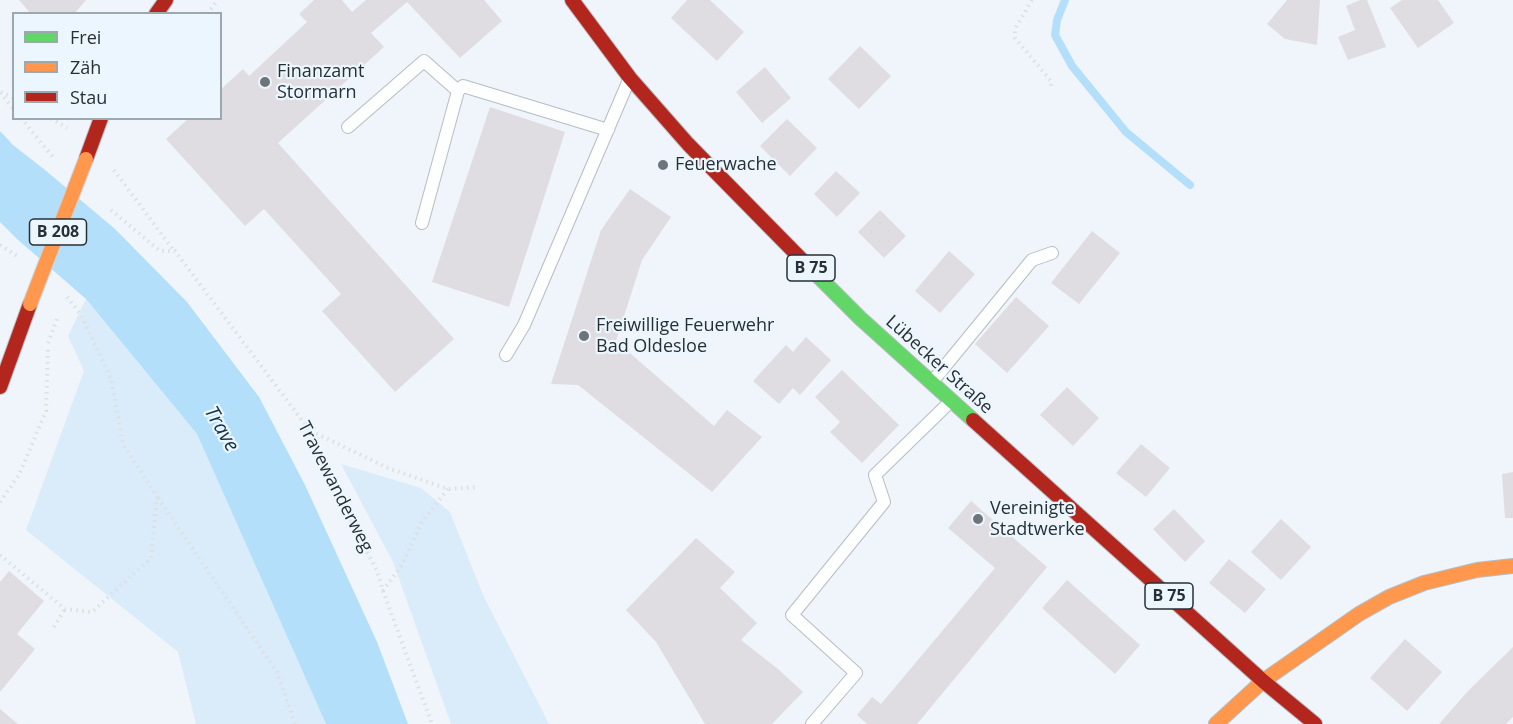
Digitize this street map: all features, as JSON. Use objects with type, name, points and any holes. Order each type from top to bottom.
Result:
[{"type":"main road","name":"Lübecker Straße","points":[[572,0],[630,78],[681,136],[860,318],[1263,681],[1315,724]]},
{"type":"main road","name":"B 208","points":[[0,387],[100,120]]},
{"type":"main road","points":[[1216,724],[1263,681],[1359,614],[1389,597],[1435,581],[1477,570],[1513,566]]},
{"type":"lane","points":[[348,127],[424,61],[458,91]]},
{"type":"lane","points":[[506,355],[524,325],[630,78]]},
{"type":"lane","points":[[422,223],[458,91],[463,87],[608,130]]},
{"type":"lane","points":[[932,382],[1032,260],[1052,252]]},
{"type":"lane","points":[[812,724],[856,673],[792,615],[884,502],[875,475],[952,400]]},
{"type":"path","points":[[209,12],[218,0]]},
{"type":"path","points":[[1032,0],[1015,29],[1015,38],[1051,81],[1051,89]]},
{"type":"path","points":[[0,92],[12,107]]},
{"type":"path","points":[[23,120],[53,157]]},
{"type":"path","points":[[54,120],[73,131]]},
{"type":"path","name":"Travewanderweg","points":[[114,169],[310,431],[331,483],[377,571],[432,724]]},
{"type":"path","points":[[111,210],[160,251],[175,251]]},
{"type":"path","points":[[0,246],[10,251]]},
{"type":"path","points":[[81,315],[111,379],[123,444],[277,672],[295,724]]},
{"type":"path","points":[[0,502],[19,475],[46,411],[48,343]]},
{"type":"path","points":[[310,431],[388,468],[448,489],[479,486]]},
{"type":"path","points":[[383,591],[403,563],[421,522],[448,489]]},
{"type":"path","points":[[0,555],[65,609],[92,612],[151,558],[157,497]]},
{"type":"path","points":[[54,627],[65,609]]},
{"type":"shaded area","points":[[86,299],[197,434],[326,724],[196,724],[178,652],[26,530],[84,371],[68,336]]},
{"type":"shaded area","points":[[341,464],[421,488],[450,512],[483,595],[549,724],[451,724],[393,562]]},
{"type":"water","name":"Trave","points":[[0,131],[13,145],[115,229],[187,302],[259,397],[305,485],[377,642],[408,724],[326,724],[197,434],[86,299],[0,222]]},
{"type":"building","points":[[19,0],[86,0],[76,12],[29,12]]},
{"type":"building","points":[[314,0],[342,0],[352,12],[366,0],[484,0],[502,21],[460,58],[407,2],[371,33],[384,47],[278,143],[454,339],[395,392],[322,311],[341,294],[264,209],[245,226],[166,139],[187,120],[222,120],[222,88],[243,69],[249,76],[307,22],[299,14]]},
{"type":"building","points":[[687,0],[710,0],[744,32],[717,61],[671,18]]},
{"type":"building","points":[[1287,0],[1320,0],[1317,45],[1285,39],[1267,24]]},
{"type":"building","points":[[1360,0],[1367,0],[1386,47],[1348,60],[1338,37],[1355,30],[1346,6]]},
{"type":"building","points":[[1402,0],[1438,0],[1454,23],[1418,48],[1390,8]]},
{"type":"building","points":[[860,46],[891,76],[859,109],[828,79]]},
{"type":"building","points":[[765,67],[791,98],[762,123],[736,92]]},
{"type":"building","points":[[490,107],[565,132],[509,307],[432,282]]},
{"type":"building","points":[[787,119],[817,148],[790,176],[760,146]]},
{"type":"building","points":[[836,171],[860,193],[837,217],[814,194]]},
{"type":"building","points":[[630,189],[671,217],[642,260],[616,341],[714,426],[727,410],[762,437],[712,492],[578,385],[551,384],[601,230]]},
{"type":"building","points":[[880,210],[906,236],[884,258],[858,232]]},
{"type":"building","points":[[1092,231],[1120,253],[1079,304],[1051,283]]},
{"type":"building","points":[[949,251],[975,274],[940,313],[915,291]]},
{"type":"building","points":[[1016,297],[1049,326],[1007,373],[975,344]]},
{"type":"building","points":[[806,337],[831,360],[800,395],[793,388],[779,404],[753,381],[786,345],[793,352]]},
{"type":"building","points":[[842,370],[899,425],[862,463],[830,432],[840,422],[815,397]]},
{"type":"building","points":[[1067,387],[1099,418],[1073,446],[1040,415]]},
{"type":"building","points":[[1141,444],[1170,468],[1146,497],[1116,473]]},
{"type":"building","points":[[1513,472],[1513,518],[1505,518],[1502,474]]},
{"type":"building","points":[[971,501],[1047,567],[917,724],[867,724],[857,715],[872,697],[881,704],[995,568],[948,528]]},
{"type":"building","points":[[1174,509],[1205,541],[1185,562],[1153,529]]},
{"type":"building","points":[[1281,519],[1311,547],[1281,580],[1251,552]]},
{"type":"building","points":[[696,538],[735,572],[720,588],[757,623],[741,640],[803,692],[772,724],[705,724],[656,642],[626,610]]},
{"type":"building","points":[[1229,559],[1266,589],[1245,613],[1209,583]]},
{"type":"building","points":[[9,571],[44,601],[17,634],[35,649],[0,692],[0,582]]},
{"type":"building","points":[[1067,580],[1140,645],[1115,674],[1042,608]]},
{"type":"building","points":[[1405,639],[1442,672],[1407,711],[1370,678]]},
{"type":"building","points":[[1513,647],[1513,717],[1506,724],[1439,724],[1468,691]]},
{"type":"building","points":[[0,709],[18,724],[0,724]]},
{"type":"waterway","points":[[1065,0],[1057,20],[1055,35],[1072,66],[1126,132],[1190,185]]},
{"type":"traffic: fast","points":[[808,266],[860,318],[973,420]]},
{"type":"traffic: slow","points":[[30,304],[86,159]]},
{"type":"traffic: slow","points":[[1216,724],[1263,681],[1359,614],[1389,597],[1424,583],[1477,570],[1513,566]]},
{"type":"traffic: jam","points":[[157,12],[166,0]]},
{"type":"traffic: jam","points":[[572,0],[630,78],[688,144],[808,266]]},
{"type":"traffic: jam","points":[[86,159],[100,120]]},
{"type":"traffic: jam","points":[[0,387],[30,304]]},
{"type":"traffic: jam","points":[[973,420],[1263,681],[1315,724]]},
{"type":"place","name":"Finanzamt Stormarn","points":[[265,82]]},
{"type":"place","name":"Feuerwache","points":[[663,165]]},
{"type":"place","name":"Freiwillige Feuerwehr Bad Oldesloe","points":[[584,336]]},
{"type":"place","name":"Vereinigte Stadtwerke","points":[[978,519]]}]
